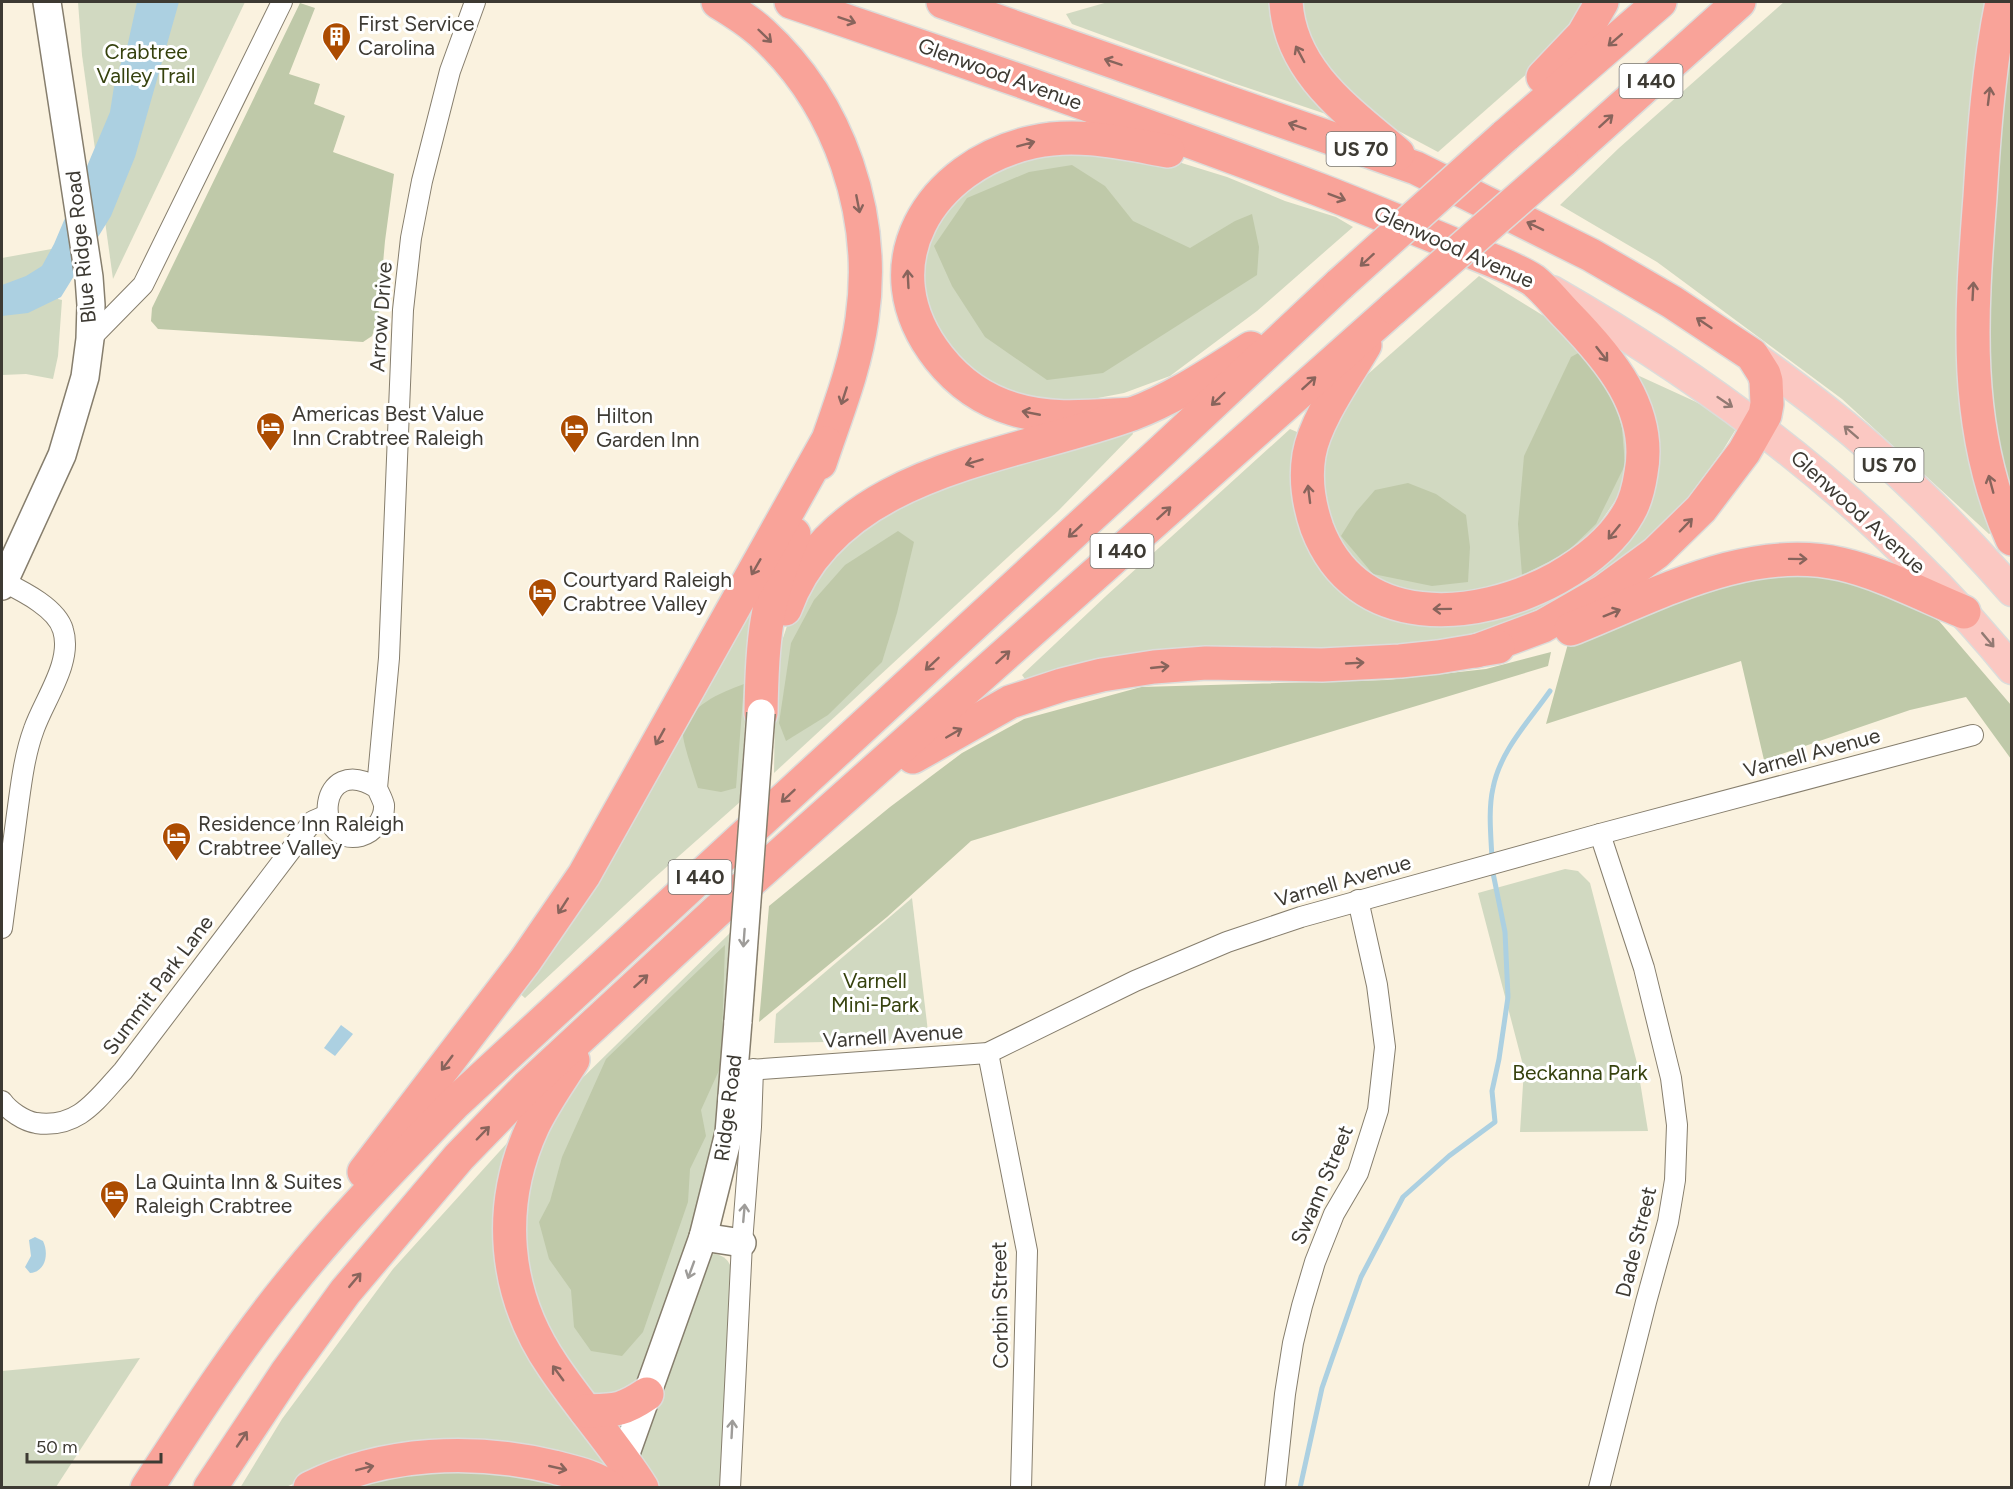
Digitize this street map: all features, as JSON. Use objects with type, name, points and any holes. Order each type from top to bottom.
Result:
[{"type":"highway","points":[[718,2],[762,33],[801,75],[833,130],[856,193],[861,218],[865,265],[862,320],[845,394],[804,511],[772,590],[765,620],[761,713]]},
{"type":"highway","name":"Glenwood Avenue","points":[[791,2],[919,45],[1266,170],[1378,213],[1498,263],[1534,281]]},
{"type":"highway","name":"US 70","points":[[943,2],[1416,168],[1591,255],[1672,302],[1752,355]]},
{"type":"highway","points":[[963,2],[997,2]]},
{"type":"highway","points":[[1286,2],[1289,26],[1296,46],[1309,70],[1322,87],[1416,168]]},
{"type":"highway","points":[[1514,127],[1532,89],[1583,35],[1602,2]]},
{"type":"highway","name":"I 440","points":[[147,1488],[242,1347],[289,1285],[371,1189],[455,1103],[1155,458],[1306,315],[1514,127],[1660,2]]},
{"type":"highway","name":"I 440","points":[[210,1488],[286,1372],[345,1292],[459,1157],[528,1086],[718,910],[1739,2]]},
{"type":"highway","points":[[2002,2],[1984,136],[1975,256],[1972,345],[1977,415],[1984,453],[2000,512],[2012,538]]},
{"type":"highway","points":[[1131,414],[1073,417],[1035,414],[998,403],[979,394],[960,380],[934,351],[924,335],[912,303],[908,279],[909,255],[922,220],[933,201],[947,185],[983,160],[1033,142],[1060,138],[1108,140],[1266,170]]},
{"type":"highway","points":[[1387,314],[1319,425],[1308,457],[1309,499],[1322,542],[1344,573],[1384,600],[1402,606],[1445,610],[1488,604],[1528,592],[1548,583],[1599,549],[1613,535],[1629,512],[1638,489],[1643,463],[1643,439],[1639,421],[1622,381],[1591,339],[1534,281]]},
{"type":"highway","points":[[761,713],[779,625],[794,586],[814,555],[847,522],[888,495],[922,480],[963,465],[1131,414],[1174,395],[1306,315]]},
{"type":"highway","points":[[1476,651],[1535,629],[1604,591],[1656,553],[1701,509],[1726,477],[1759,426],[1767,404],[1768,389],[1764,374],[1752,355]]},
{"type":"highway","points":[[289,1285],[373,1160],[525,962],[584,875],[826,443]]},
{"type":"highway","points":[[850,794],[1010,702],[1062,685],[1102,675],[1206,663],[1334,664],[1400,661],[1547,639],[1730,567],[1779,559],[1821,561],[1858,568],[1964,612]]},
{"type":"highway","points":[[597,1020],[532,1127],[514,1184],[509,1231],[510,1255],[526,1318],[552,1366],[586,1411],[619,1478],[642,1488]]},
{"type":"highway","points":[[586,1411],[617,1410],[630,1406],[647,1394]]},
{"type":"highway","points":[[310,1488],[348,1472],[375,1465],[440,1455],[505,1458],[537,1463],[603,1483],[619,1478]]},
{"type":"main road","name":"Glenwood Avenue","points":[[1534,281],[1616,328],[1759,426],[1818,473],[1920,567],[1964,612],[2012,669]]},
{"type":"main road","name":"US 70","points":[[1752,355],[1830,414],[1910,484],[1965,538],[2012,591]]},
{"type":"street","name":"Blue Ridge Road","points":[[2,583],[62,455],[85,377],[90,339],[91,305],[47,2]]},
{"type":"street","points":[[90,339],[143,285],[282,2]]},
{"type":"street","name":"Arrow Drive","points":[[327,814],[333,826],[344,834],[357,837],[368,833],[381,821],[384,804],[376,788],[389,658],[403,310],[411,238],[422,181],[450,71],[475,2]]},
{"type":"street","points":[[2,583],[38,600],[59,622],[63,629],[65,650],[52,691],[34,726],[25,755],[2,928]]},
{"type":"street","name":"Ridge Road","points":[[730,1488],[742,1243],[751,1127],[738,1022],[761,713]]},
{"type":"street","name":"Varnell Avenue","points":[[744,1070],[988,1053],[1135,981],[1227,942],[1301,917],[1600,834],[1973,735]]},
{"type":"street","points":[[327,814],[327,800],[335,787],[349,779],[364,780],[376,788]]},
{"type":"street","name":"Summit Park Lane","points":[[2,1101],[27,1121],[50,1125],[73,1119],[92,1105],[123,1071],[313,820],[327,814]]},
{"type":"street","name":"Dade Street","points":[[1599,1488],[1668,1222],[1675,1180],[1677,1125],[1671,1078],[1644,968],[1600,834]]},
{"type":"street","name":"Swann Street","points":[[1275,1488],[1285,1394],[1293,1343],[1302,1306],[1315,1262],[1334,1215],[1358,1173],[1378,1110],[1385,1047],[1377,986],[1358,900]]},
{"type":"street","name":"Corbin Street","points":[[988,1053],[1027,1251],[1021,1488]]},
{"type":"street","name":"Ridge Road","points":[[619,1478],[703,1237],[744,1070]]},
{"type":"street","points":[[703,1237],[742,1243]]},
{"type":"green space","name":"Crabtree Valley Trail","points":[[78,2],[245,2],[113,279],[82,55]]},
{"type":"green space","points":[[1108,2],[1273,2],[1325,105],[1326,114],[1233,83],[1072,24],[1066,14]]},
{"type":"green space","points":[[1295,2],[1590,2],[1563,42],[1438,152],[1363,112],[1317,68]]},
{"type":"green space","points":[[1784,2],[1993,2],[1994,531],[1989,534],[1842,399],[1657,262],[1560,205],[1619,148]]},
{"type":"green space","points":[[300,3],[315,8],[289,74],[320,84],[314,104],[345,116],[333,152],[394,174],[378,320],[372,336],[363,342],[158,329],[151,321],[152,308]]},
{"type":"green space","points":[[2011,39],[2011,499],[1988,404],[1983,299]]},
{"type":"green space","points":[[1059,147],[1159,156],[1227,177],[1285,201],[1336,217],[1353,227],[1257,311],[1170,376],[1124,393],[1077,402],[1026,400],[977,379],[926,317],[917,280],[926,231],[983,170]]},
{"type":"green space","points":[[1072,165],[1105,186],[1133,221],[1190,248],[1235,221],[1252,214],[1259,247],[1257,275],[1103,373],[1047,380],[985,337],[952,286],[934,246],[967,198],[1029,172]]},
{"type":"green space","points":[[57,248],[58,299],[62,300],[58,356],[53,379],[26,374],[2,375],[2,258]]},
{"type":"green space","points":[[1479,276],[1552,321],[1583,349],[1629,430],[1628,464],[1617,498],[1591,536],[1564,559],[1525,579],[1481,593],[1418,597],[1355,569],[1323,519],[1320,461],[1345,404],[1368,374]]},
{"type":"green space","points":[[1582,351],[1614,398],[1622,428],[1625,465],[1596,524],[1565,554],[1522,575],[1518,524],[1524,456],[1571,357]]},
{"type":"green space","points":[[1635,374],[1739,424],[1684,503],[1639,547],[1566,596],[1493,629],[1443,640],[1346,650],[1163,649],[1070,667],[1025,679],[1022,675],[1290,429],[1304,435],[1328,568],[1471,617],[1633,518]]},
{"type":"green space","points":[[1130,427],[1133,434],[1059,510],[774,773],[779,650],[788,623],[822,558],[911,494]]},
{"type":"green space","points":[[1408,483],[1436,494],[1466,515],[1470,547],[1468,582],[1432,586],[1373,574],[1341,536],[1356,512],[1375,490]]},
{"type":"green space","points":[[898,531],[914,542],[897,613],[882,662],[828,715],[786,741],[779,723],[791,643],[814,600],[845,565]]},
{"type":"green space","points":[[1776,566],[1865,577],[1939,621],[2011,705],[2011,759],[1966,697],[1910,710],[1764,760],[1741,661],[1546,724],[1569,640]]},
{"type":"green space","points":[[744,608],[752,610],[740,802],[525,998],[518,992]]},
{"type":"green space","points":[[1551,652],[1548,666],[971,841],[887,917],[759,1022],[769,906],[890,807],[962,753],[1024,719],[1141,687],[1387,680],[1486,669]]},
{"type":"green space","points":[[744,684],[736,788],[721,792],[698,788],[683,737],[686,723],[707,701]]},
{"type":"green space","name":"Beckanna Park","points":[[1565,869],[1578,871],[1590,883],[1637,1063],[1648,1131],[1520,1132],[1524,1069],[1478,893]]},
{"type":"green space","name":"Varnell Mini-Park","points":[[912,898],[929,1040],[774,1043],[776,1014]]},
{"type":"green space","points":[[731,932],[726,987],[726,1085],[717,1150],[660,1329],[635,1386],[616,1395],[592,1396],[538,1320],[517,1220],[556,1104]]},
{"type":"green space","points":[[725,945],[721,1066],[701,1110],[706,1136],[690,1169],[688,1202],[643,1332],[622,1356],[591,1351],[574,1327],[571,1290],[549,1259],[539,1222],[550,1201],[562,1157],[606,1059]]},
{"type":"green space","points":[[508,1142],[513,1146],[498,1253],[612,1461],[600,1473],[332,1467],[286,1487],[240,1488],[282,1419],[393,1269]]},
{"type":"green space","points":[[715,1254],[726,1259],[732,1269],[722,1487],[648,1487],[632,1455],[708,1255]]},
{"type":"green space","points":[[140,1358],[56,1487],[2,1487],[2,1371]]},
{"type":"green space","points":[[453,1466],[590,1488],[340,1488]]},
{"type":"water","points":[[137,2],[179,2],[135,157],[111,216],[61,297],[28,313],[2,316],[2,285],[26,276],[42,266],[54,244],[110,112],[115,80],[128,43]]},
{"type":"water","points":[[341,1025],[353,1034],[335,1056],[324,1048]]},
{"type":"water","points":[[35,1237],[43,1241],[46,1256],[43,1266],[30,1273],[25,1267],[31,1256],[29,1240]]},
{"type":"waterway","points":[[1492,859],[1491,805],[1497,774],[1516,737],[1550,691]]},
{"type":"waterway","points":[[1300,1488],[1322,1388],[1361,1277],[1403,1197],[1449,1156],[1495,1122],[1492,1091],[1508,997],[1505,932],[1492,868]]},
{"type":"place","name":"First Service Carolina","points":[[337,62]]},
{"type":"place","name":"Americas Best Value Inn Crabtree Raleigh","points":[[271,452]]},
{"type":"place","name":"Hilton Garden Inn","points":[[575,454]]},
{"type":"place","name":"Courtyard Raleigh Crabtree Valley","points":[[542,618]]},
{"type":"place","name":"Residence Inn Raleigh Crabtree Valley","points":[[177,862]]},
{"type":"place","name":"La Quinta Inn & Suites Raleigh Crabtree","points":[[114,1220]]}]
